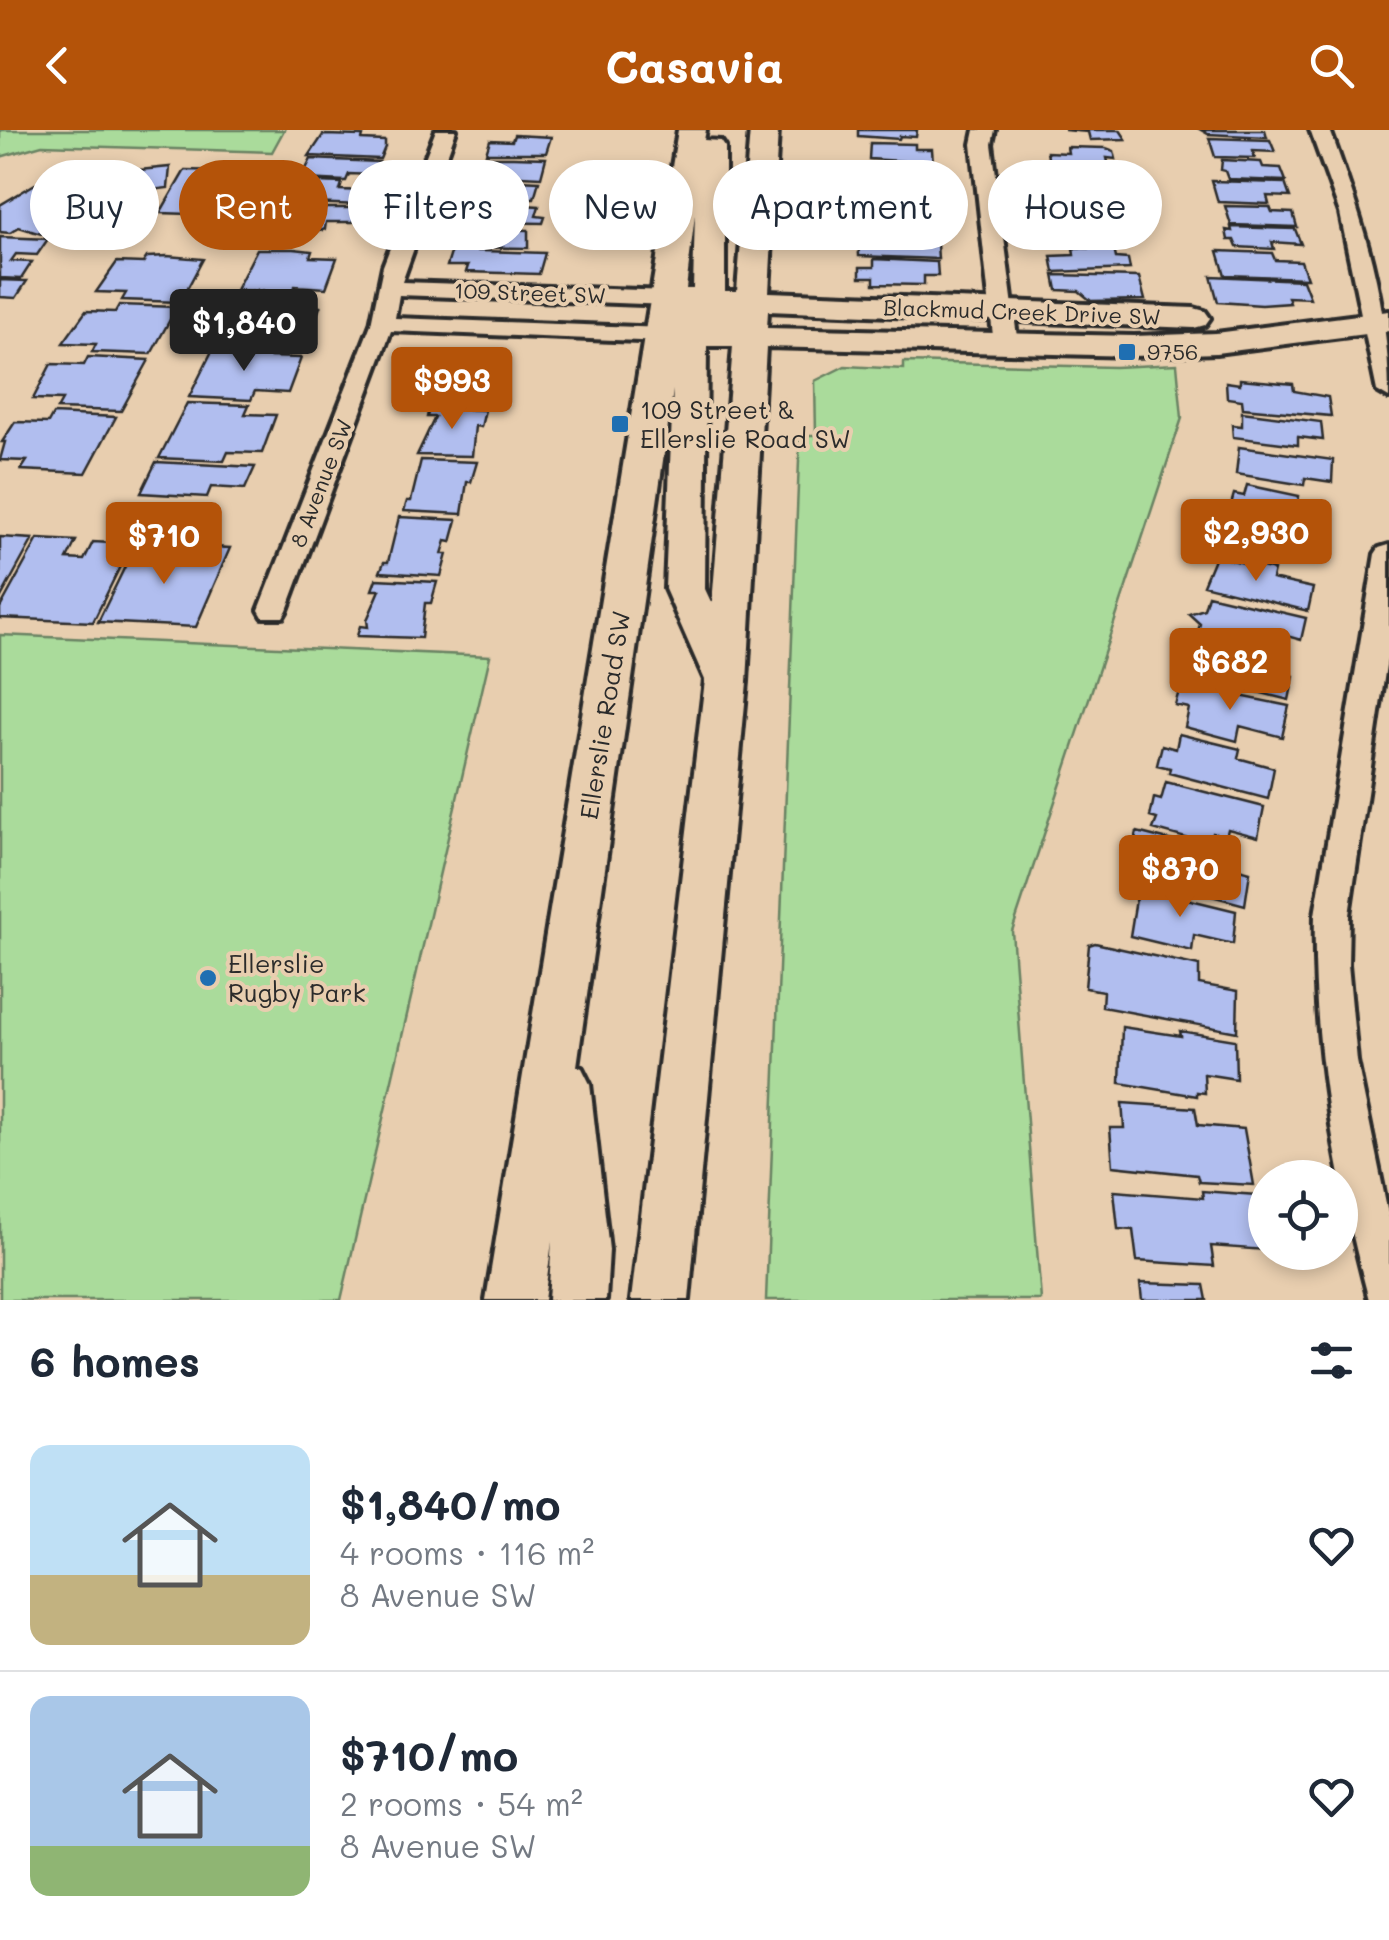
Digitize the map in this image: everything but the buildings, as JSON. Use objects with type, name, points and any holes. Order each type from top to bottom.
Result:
[{"type":"main road","name":"Ellerslie Road SW","points":[[515,1300],[558,1018],[675,322],[692,130]]},
{"type":"main road","points":[[702,130],[713,151],[709,300],[728,326],[752,320]]},
{"type":"main road","points":[[660,1300],[726,682],[764,130]]},
{"type":"main road","points":[[709,300],[675,322],[685,589],[726,682]]},
{"type":"main road","name":"Blackmud Creek Drive SW","points":[[675,322],[752,320],[1004,329],[1216,343],[1382,322]]},
{"type":"main road","points":[[558,1018],[581,1250],[577,1300]]},
{"type":"street","name":"8 Avenue SW","points":[[273,610],[382,324],[399,251],[446,130]]},
{"type":"street","points":[[985,130],[982,144],[1004,329]]},
{"type":"street","points":[[1320,130],[1350,212],[1382,322],[1389,391]]},
{"type":"street","name":"109 Street SW","points":[[391,288],[675,322]]},
{"type":"street","name":"109 Street SW","points":[[382,324],[675,322]]},
{"type":"street","points":[[1389,554],[1332,914],[1330,953],[1342,1098],[1389,1299]]},
{"type":"green space","points":[[0,130],[284,130],[272,152],[42,145],[0,157]]},
{"type":"green space","points":[[904,362],[1115,367],[1177,364],[1182,418],[1012,931],[1041,1300],[766,1300],[800,435],[816,435],[815,381],[845,366],[904,369]]},
{"type":"green space","name":"Ellerslie Rugby Park","points":[[0,635],[490,656],[341,1300],[0,1300]]},
{"type":"place","name":"9756","points":[[1127,352]]},
{"type":"place","name":"109 Street & Ellerslie Road SW","points":[[620,424]]},
{"type":"place","name":"Ellerslie Rugby Park","points":[[208,978]]}]
